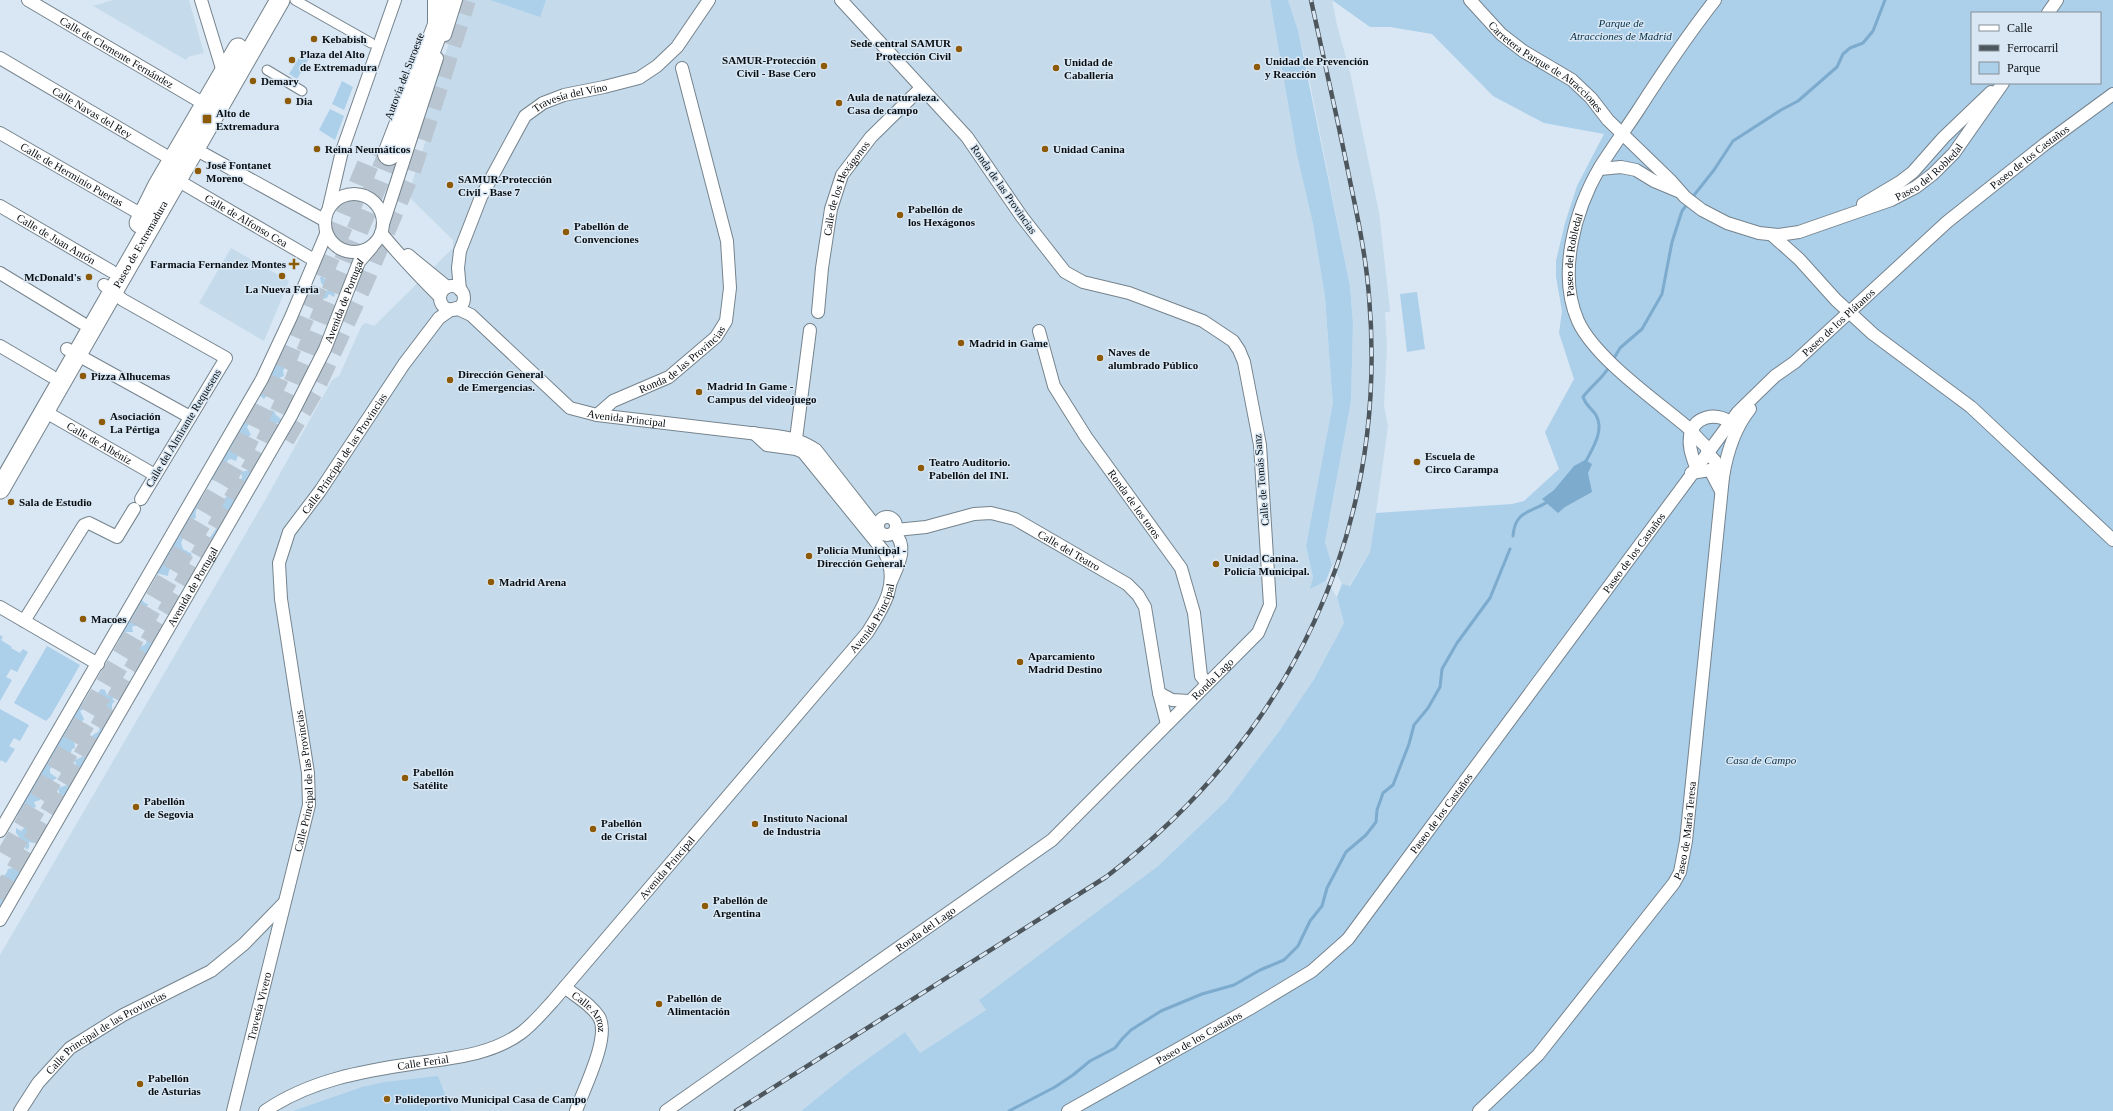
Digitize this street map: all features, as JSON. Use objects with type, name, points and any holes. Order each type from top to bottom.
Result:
[{"type":"highway","name":"Autovía del Suroeste","points":[[425,0],[424,25],[398,96],[381,152],[439,25],[439,0]]},
{"type":"main road","name":"Paseo de Extremadura","points":[[1,479],[44,412],[72,352],[144,216],[175,170],[195,149],[266,0]]},
{"type":"main road","name":"Paseo de Extremadura","points":[[1,479],[51,376],[72,352],[82,323],[109,283],[175,170],[206,105],[229,78],[280,0]]},
{"type":"street","name":"Calle de Clemente Fernández","points":[[28,0],[206,105]]},
{"type":"street","points":[[201,0],[229,78]]},
{"type":"street","points":[[295,0],[371,43]]},
{"type":"street","points":[[0,831],[262,379],[291,317],[326,234],[324,220],[329,207],[342,151],[395,0]]},
{"type":"street","name":"Avenida de Portugal","points":[[0,920],[291,416],[325,349],[359,262],[378,236],[456,0]]},
{"type":"street","name":"Travesía del Vino","points":[[451,298],[458,268],[460,251],[480,197],[525,116],[543,103],[564,95],[639,78],[657,66],[677,47],[708,0]]},
{"type":"street","name":"Ronda de las Provincias","points":[[841,0],[967,137],[1010,200],[1065,272],[1082,282],[1129,293],[1203,321]]},
{"type":"street","name":"Carretera Parque de Atracciones","points":[[1470,0],[1501,34],[1523,51],[1572,80],[1591,98],[1622,134]]},
{"type":"street","points":[[1622,134],[1676,50],[1715,0]]},
{"type":"street","points":[[2049,12],[2056,0]]},
{"type":"street","name":"Calle Navas del Rey","points":[[2,62],[175,170]]},
{"type":"street","points":[[266,67],[302,91]]},
{"type":"street","name":"Ronda de las Provincias","points":[[597,415],[613,401],[669,377],[716,337],[726,321],[730,288],[728,241],[682,68]]},
{"type":"street","name":"Paseo del Robledal","points":[[1600,168],[1621,167],[1636,170],[1654,181],[1681,194],[1702,210],[1726,224],[1759,233],[1789,235],[1890,200],[1925,181],[1954,153],[2001,84]]},
{"type":"street","name":"Paseo del Robledal","points":[[1826,222],[1870,200],[1913,172],[1944,137],[2001,84]]},
{"type":"street","name":"Calle de los Hexágonos","points":[[818,312],[822,268],[831,209],[842,175],[871,137],[921,88]]},
{"type":"street","name":"Paseo de los Castaños","points":[[1947,222],[2045,144],[2113,94]]},
{"type":"street","name":"Calle de Herminio Puertas","points":[[0,134],[144,216]]},
{"type":"street","name":"Paseo del Robledal","points":[[1681,194],[1670,180],[1622,134],[1600,168],[1576,224],[1571,248],[1570,292],[1581,326],[1607,360],[1692,431]]},
{"type":"street","points":[[195,149],[324,220]]},
{"type":"street","name":"Calle de Alfonso Cea","points":[[175,170],[314,260]]},
{"type":"street","points":[[329,207],[344,195],[363,195],[371,199],[378,206],[382,215],[378,236]]},
{"type":"street","name":"Calle de Juan Antón","points":[[0,206],[109,283],[226,358]]},
{"type":"street","name":"Paseo de los Plátanos","points":[[1733,425],[1750,410],[1795,362],[1947,222]]},
{"type":"street","name":"Avenida de Portugal","points":[[326,234],[337,248],[345,252],[354,253],[378,236]]},
{"type":"street","points":[[1772,235],[1799,259],[1873,334],[1971,407],[2113,540]]},
{"type":"street","points":[[1789,235],[1799,259]]},
{"type":"street","name":"Avenida Principal","points":[[378,236],[394,248],[404,262],[471,315],[570,408],[597,415],[754,433],[767,445],[796,449],[806,456],[885,553],[888,559],[891,583],[886,603],[867,633],[565,987]]},
{"type":"street","points":[[0,274],[82,323]]},
{"type":"street","name":"Calle Principal de las Provincias","points":[[20,1111],[38,1083],[70,1048],[123,1015],[211,971],[244,944],[284,902],[309,805],[308,773],[281,599],[279,563],[289,532],[320,491],[404,364],[439,318],[451,298]]},
{"type":"street","name":"Calle de Tomás Sanz","points":[[1203,321],[1233,341],[1239,350],[1244,362],[1260,445],[1270,605],[1258,633]]},
{"type":"street","points":[[796,439],[810,330]]},
{"type":"street","name":"Ronda de los toros","points":[[1039,331],[1054,386],[1086,437],[1181,568],[1194,612],[1201,676],[1208,683]]},
{"type":"street","points":[[0,346],[51,376]]},
{"type":"street","points":[[72,352],[190,417]]},
{"type":"street","name":"Calle del Almirante Requesens","points":[[141,499],[226,358]]},
{"type":"street","name":"Calle de Albéniz","points":[[44,412],[155,475]]},
{"type":"street","points":[[1721,492],[1710,470],[1694,471],[1691,449],[1692,431],[1702,420],[1711,416],[1720,417],[1733,425]]},
{"type":"street","name":"Paseo de los Castaños","points":[[1068,1111],[1312,971],[1348,939],[1708,451],[1733,425]]},
{"type":"street","name":"Paseo de María Teresa","points":[[1479,1111],[1538,1055],[1674,884],[1680,872],[1686,841],[1721,492],[1733,425]]},
{"type":"street","points":[[1692,431],[1715,461],[1723,477]]},
{"type":"street","points":[[754,433],[796,439],[816,450],[865,510],[880,523],[892,518],[896,524],[895,531],[900,538],[902,549],[900,560],[891,583]]},
{"type":"street","points":[[24,621],[84,525],[89,523],[117,537],[134,509]]},
{"type":"street","name":"Calle del Teatro","points":[[895,531],[926,527],[974,514],[991,513],[1014,519],[1127,584],[1138,595],[1145,607],[1159,693],[1166,724]]},
{"type":"street","points":[[0,606],[98,664]]},
{"type":"street","name":"Ronda Lago","points":[[1166,724],[1258,633]]},
{"type":"street","points":[[1159,693],[1172,700],[1189,701]]},
{"type":"street","name":"Ronda del Lago","points":[[666,1111],[1052,840],[1166,724]]},
{"type":"street","name":"Travesía Vivero","points":[[233,1111],[284,902]]},
{"type":"street","name":"Calle Ferial","points":[[265,1111],[299,1090],[324,1081],[389,1067],[485,1051],[521,1034],[535,1022],[565,987]]},
{"type":"street","name":"Calle Arroz","points":[[565,987],[594,1011],[599,1018],[603,1030],[598,1051],[576,1111]]},
{"type":"shaded area","points":[[113,0],[189,0],[204,53],[188,57],[186,60],[93,6]]},
{"type":"shaded area","points":[[463,0],[1270,0],[1297,155],[1313,224],[1325,297],[1333,402],[1306,546],[1313,577],[1311,588],[1326,581],[1337,597],[1344,623],[1314,679],[1280,730],[1227,800],[1158,866],[980,999],[986,1010],[920,1053],[905,1032],[852,1070],[801,1111],[0,1111],[0,955],[267,497],[332,380],[339,376],[362,325],[366,323],[374,326],[453,248],[453,240],[411,199],[409,192],[428,134],[420,131]]},
{"type":"shaded area","points":[[1288,0],[1332,0],[1337,25],[1350,72],[1379,212],[1389,300],[1390,312],[1385,312],[1387,347],[1384,406],[1388,426],[1376,513],[1370,552],[1349,586],[1342,584],[1332,565],[1325,542],[1351,401],[1353,323],[1350,286],[1308,73],[1298,30]]},
{"type":"shaded area","points":[[231,248],[289,281],[264,341],[199,303]]},
{"type":"shaded area","points":[[1585,460],[1592,464],[1588,473],[1592,492],[1565,507],[1558,513],[1542,499],[1554,490],[1574,466]]},
{"type":"green space","points":[[490,0],[546,0],[540,17]]},
{"type":"green space","points":[[1270,0],[1288,0],[1298,30],[1350,286],[1353,323],[1351,401],[1325,542],[1332,565],[1326,581],[1310,589],[1313,577],[1306,546],[1333,402],[1325,297],[1313,224],[1297,155]]},
{"type":"green space","name":"Casa de Campo","points":[[1332,0],[2113,0],[2113,1111],[801,1111],[852,1070],[905,1032],[920,1053],[986,1010],[979,1000],[1158,866],[1227,800],[1280,730],[1314,679],[1344,623],[1337,597],[1342,584],[1350,586],[1370,552],[1376,513],[1512,504],[1524,501],[1559,469],[1545,432],[1574,379],[1559,333],[1562,311],[1556,277],[1556,261],[1565,223],[1577,186],[1604,134],[1544,123],[1493,96],[1432,34],[1390,27],[1370,27]]},
{"type":"green space","points":[[303,51],[311,55],[297,79],[289,74]]},
{"type":"green space","points":[[342,81],[353,87],[344,110],[332,104]]},
{"type":"green space","points":[[330,109],[344,116],[335,140],[319,130]]},
{"type":"green space","points":[[337,273],[338,277],[333,283],[340,285],[341,289],[334,291],[334,297],[329,294],[327,298],[323,299],[322,294],[328,290],[321,283],[320,277],[323,277],[329,283],[334,274]]},
{"type":"green space","points":[[1417,292],[1425,349],[1407,352],[1400,294]]},
{"type":"green space","points":[[277,361],[279,366],[285,367],[283,371],[284,376],[279,378],[280,386],[276,393],[269,393],[264,399],[259,395]]},
{"type":"green space","points":[[269,410],[274,411],[281,419],[281,422],[274,424],[275,430],[273,433],[267,426],[260,432],[259,427],[263,422],[259,416],[262,414],[265,416]]},
{"type":"green space","points":[[244,420],[249,424],[247,427],[251,435],[246,438],[247,452],[238,455],[236,461],[230,459],[228,460],[226,464],[228,471],[221,473],[216,481],[210,479]]},
{"type":"green space","points":[[253,459],[261,460],[212,544],[208,540],[216,529],[212,520],[221,513],[222,509],[218,505],[227,496],[229,498],[236,496],[237,492],[233,483],[238,482],[242,478],[241,472],[250,470]]},
{"type":"green space","points":[[200,496],[205,503],[200,505],[197,509],[196,518],[190,521],[187,528],[188,537],[183,538],[181,543],[183,549],[192,554],[185,565],[180,563],[172,566],[168,576],[156,573]]},
{"type":"green space","points":[[141,599],[148,604],[146,609],[152,619],[142,626],[133,626],[133,632],[126,632],[120,639],[117,639]]},
{"type":"green space","points":[[157,627],[164,628],[138,674],[132,670],[133,664],[127,652],[135,643],[140,647],[146,644],[147,636],[149,637],[155,634]]},
{"type":"green space","points":[[0,635],[3,637],[1,640],[12,647],[11,648],[20,653],[23,649],[28,652],[17,672],[11,669],[6,677],[12,680],[0,701]]},
{"type":"green space","points":[[47,646],[80,665],[50,717],[46,721],[14,703]]},
{"type":"green space","points":[[101,689],[105,690],[107,695],[112,694],[114,698],[112,699],[115,701],[112,704],[112,709],[104,706],[99,712],[96,709],[100,705],[96,702],[100,699],[97,694]]},
{"type":"green space","points":[[82,702],[87,708],[80,711],[84,719],[80,724],[81,733],[74,738],[75,748],[72,749],[70,755],[65,754],[61,757],[59,763],[56,762],[50,769],[50,773],[57,778],[52,781],[49,791],[46,789],[40,789],[40,800],[34,802],[36,807],[29,809],[24,816],[16,815]]},
{"type":"green space","points":[[0,709],[29,725],[20,741],[14,738],[9,746],[15,749],[6,763],[1,760],[0,762]]},
{"type":"green space","points":[[100,724],[107,726],[61,806],[56,803],[60,795],[58,788],[67,785],[72,778],[69,773],[76,766],[75,760],[82,757],[84,753],[89,752],[91,744],[89,738],[99,731]]},
{"type":"green space","points":[[26,826],[34,829],[32,834],[38,839],[34,843],[29,842],[29,847],[27,850],[22,842],[13,847],[13,841],[19,837],[16,833],[16,828],[21,831]]},
{"type":"green space","points":[[22,855],[31,857],[0,911],[0,878],[6,874],[8,869],[17,867],[17,861],[21,860]]},
{"type":"green space","name":"Polideportivo Municipal Casa de Campo","points":[[438,1076],[451,1111],[293,1111],[362,1087],[385,1082]]},
{"type":"waterway","points":[[1691,199],[1714,170],[1733,141],[1781,110],[1798,101],[1837,67],[1843,54],[1850,48],[1863,43],[1873,31],[1885,0]]},
{"type":"waterway","points":[[1613,360],[1620,348],[1642,329],[1662,294],[1672,242],[1682,211],[1688,203]]},
{"type":"waterway","points":[[1585,463],[1594,446],[1599,427],[1596,415],[1583,397],[1609,367]]},
{"type":"waterway","points":[[1513,536],[1517,521],[1525,513],[1549,501]]},
{"type":"waterway","points":[[1009,1111],[1055,1087],[1090,1061],[1115,1048],[1131,1030],[1161,1011],[1202,994],[1234,985],[1260,970],[1284,960],[1298,946],[1310,921],[1322,906],[1327,888],[1346,852],[1366,835],[1376,822],[1377,810],[1383,793],[1393,785],[1409,744],[1414,725],[1428,708],[1440,687],[1442,669],[1457,643],[1490,598],[1510,549]]},
{"type":"tunnel","points":[[284,439],[314,388],[361,286],[410,171],[465,0]]},
{"type":"tunnel","points":[[7,856],[244,447],[276,382],[374,150]]},
{"type":"tunnel","points":[[0,899],[260,456],[292,389],[389,154]]},
{"type":"railway","points":[[736,1111],[1106,877],[1171,821],[1228,759],[1276,693],[1314,621],[1343,546],[1362,466],[1371,383],[1369,296],[1364,252],[1311,0]]},
{"type":"place","name":"Kebabish","points":[[314,39]]},
{"type":"place","name":"Sede central SAMUR Protección Civil","points":[[959,49]]},
{"type":"place","name":"Plaza del Alto de Extremadura","points":[[292,60]]},
{"type":"place","name":"SAMUR-Protección Civil - Base Cero","points":[[824,66]]},
{"type":"place","name":"Unidad de Prevención y Reacción","points":[[1257,67]]},
{"type":"place","name":"Unidad de Caballería","points":[[1056,68]]},
{"type":"place","name":"Demary","points":[[253,81]]},
{"type":"place","name":"Dia","points":[[288,101]]},
{"type":"place","name":"Aula de naturaleza. Casa de campo","points":[[839,103]]},
{"type":"place","name":"Alto de Extremadura","points":[[207,119]]},
{"type":"place","name":"Reina Neumáticos","points":[[317,149]]},
{"type":"place","name":"Unidad Canina","points":[[1045,149]]},
{"type":"place","name":"José Fontanet Moreno","points":[[198,171]]},
{"type":"place","name":"SAMUR-Protección Civil - Base 7","points":[[450,185]]},
{"type":"place","name":"Pabellón de los Hexágonos","points":[[900,215]]},
{"type":"place","name":"Pabellón de Convenciones","points":[[566,232]]},
{"type":"place","name":"Farmacia Fernandez Montes","points":[[294,264]]},
{"type":"place","name":"La Nueva Feria","points":[[282,276]]},
{"type":"place","name":"McDonald's","points":[[89,277]]},
{"type":"place","name":"Madrid in Game","points":[[961,343]]},
{"type":"place","name":"Naves de alumbrado Público","points":[[1100,358]]},
{"type":"place","name":"Pizza Alhucemas","points":[[83,376]]},
{"type":"place","name":"Dirección General de Emergencias.","points":[[450,380]]},
{"type":"place","name":"Madrid In Game - Campus del videojuego","points":[[699,392]]},
{"type":"place","name":"Asociación La Pértiga","points":[[102,422]]},
{"type":"place","name":"Escuela de Circo Carampa","points":[[1417,462]]},
{"type":"place","name":"Teatro Auditorio. Pabellón del INI.","points":[[921,468]]},
{"type":"place","name":"Sala de Estudio","points":[[11,502]]},
{"type":"place","name":"Policía Municipal - Dirección General.","points":[[809,556]]},
{"type":"place","name":"Unidad Canina. Policía Municipal.","points":[[1216,564]]},
{"type":"place","name":"Madrid Arena","points":[[491,582]]},
{"type":"place","name":"Macoes","points":[[83,619]]},
{"type":"place","name":"Aparcamiento Madrid Destino","points":[[1020,662]]},
{"type":"place","name":"Pabellón Satélite","points":[[405,778]]},
{"type":"place","name":"Pabellón de Segovia","points":[[136,807]]},
{"type":"place","name":"Instituto Nacional de Industria","points":[[755,824]]},
{"type":"place","name":"Pabellón de Cristal","points":[[593,829]]},
{"type":"place","name":"Pabellón de Argentina","points":[[705,906]]},
{"type":"place","name":"Pabellón de Alimentación","points":[[659,1004]]},
{"type":"place","name":"Pabellón de Asturias","points":[[140,1084]]},
{"type":"place","name":"Polideportivo Municipal Casa de Campo","points":[[387,1099]]},
{"type":"park label","name":"Parque de Atracciones de Madrid","points":[[1621,29]]}]
